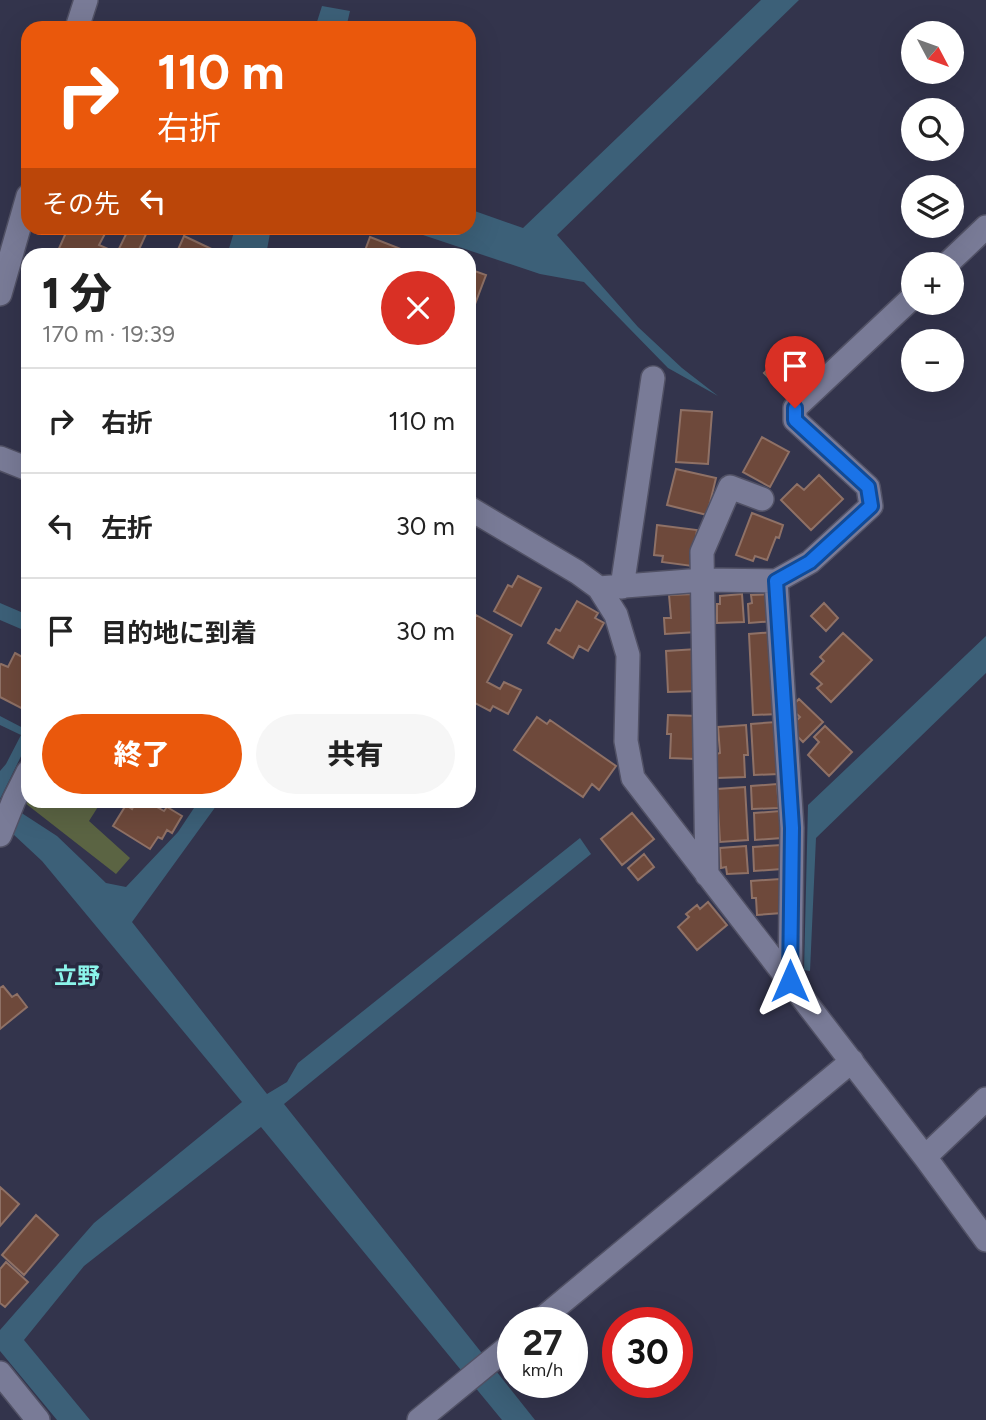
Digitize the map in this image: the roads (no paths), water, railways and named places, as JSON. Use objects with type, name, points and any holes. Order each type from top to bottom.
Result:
[{"type":"street","points":[[79,21],[86,0]]},
{"type":"street","points":[[0,294],[12,262],[21,224]]},
{"type":"street","points":[[960,252],[986,227]]},
{"type":"street","points":[[599,588],[702,580],[776,581],[810,562],[871,506],[868,487],[795,420],[795,408],[901,308]]},
{"type":"street","points":[[622,587],[653,378]]},
{"type":"street","points":[[0,458],[21,466]]},
{"type":"street","points":[[707,875],[702,552],[730,487],[762,499]]},
{"type":"street","points":[[476,513],[577,572],[599,588],[616,615],[628,655],[626,741],[634,779],[852,1061],[986,1240]]},
{"type":"street","points":[[776,581],[792,828],[790,981]]},
{"type":"street","points":[[1,833],[21,786]]},
{"type":"street","points":[[556,1307],[852,1061]]},
{"type":"street","points":[[925,1157],[986,1099]]},
{"type":"street","points":[[419,1420],[497,1356]]},
{"type":"street","points":[[0,1373],[38,1420]]},
{"type":"water","points":[[761,0],[799,0],[557,235],[638,327],[682,368],[718,396],[668,368],[584,282],[540,274],[476,253],[476,248],[462,248],[423,235],[476,235],[476,211],[523,228]]},
{"type":"water","points":[[322,6],[350,11],[348,21],[317,21]]},
{"type":"water","points":[[233,235],[270,235],[267,248],[229,248]]},
{"type":"water","points":[[0,603],[21,612],[21,629],[0,620]]},
{"type":"water","points":[[986,636],[986,673],[816,838],[810,971],[804,970],[808,805]]},
{"type":"water","points":[[0,716],[21,727],[21,735],[0,725]]},
{"type":"water","points":[[21,735],[21,756],[0,799],[0,771]]},
{"type":"water","points":[[0,799],[57,836],[106,883],[126,887],[178,832],[194,808],[215,808],[132,922],[267,1094],[287,1082],[298,1063],[580,838],[591,854],[284,1104],[497,1372],[497,1398],[518,1398],[535,1420],[502,1420],[261,1127],[84,1266],[24,1340],[90,1420],[57,1420],[0,1351],[0,1330],[94,1223],[242,1102],[42,861],[13,834],[0,827]]},
{"type":"district","name":"立野","points":[[77,976]]}]
